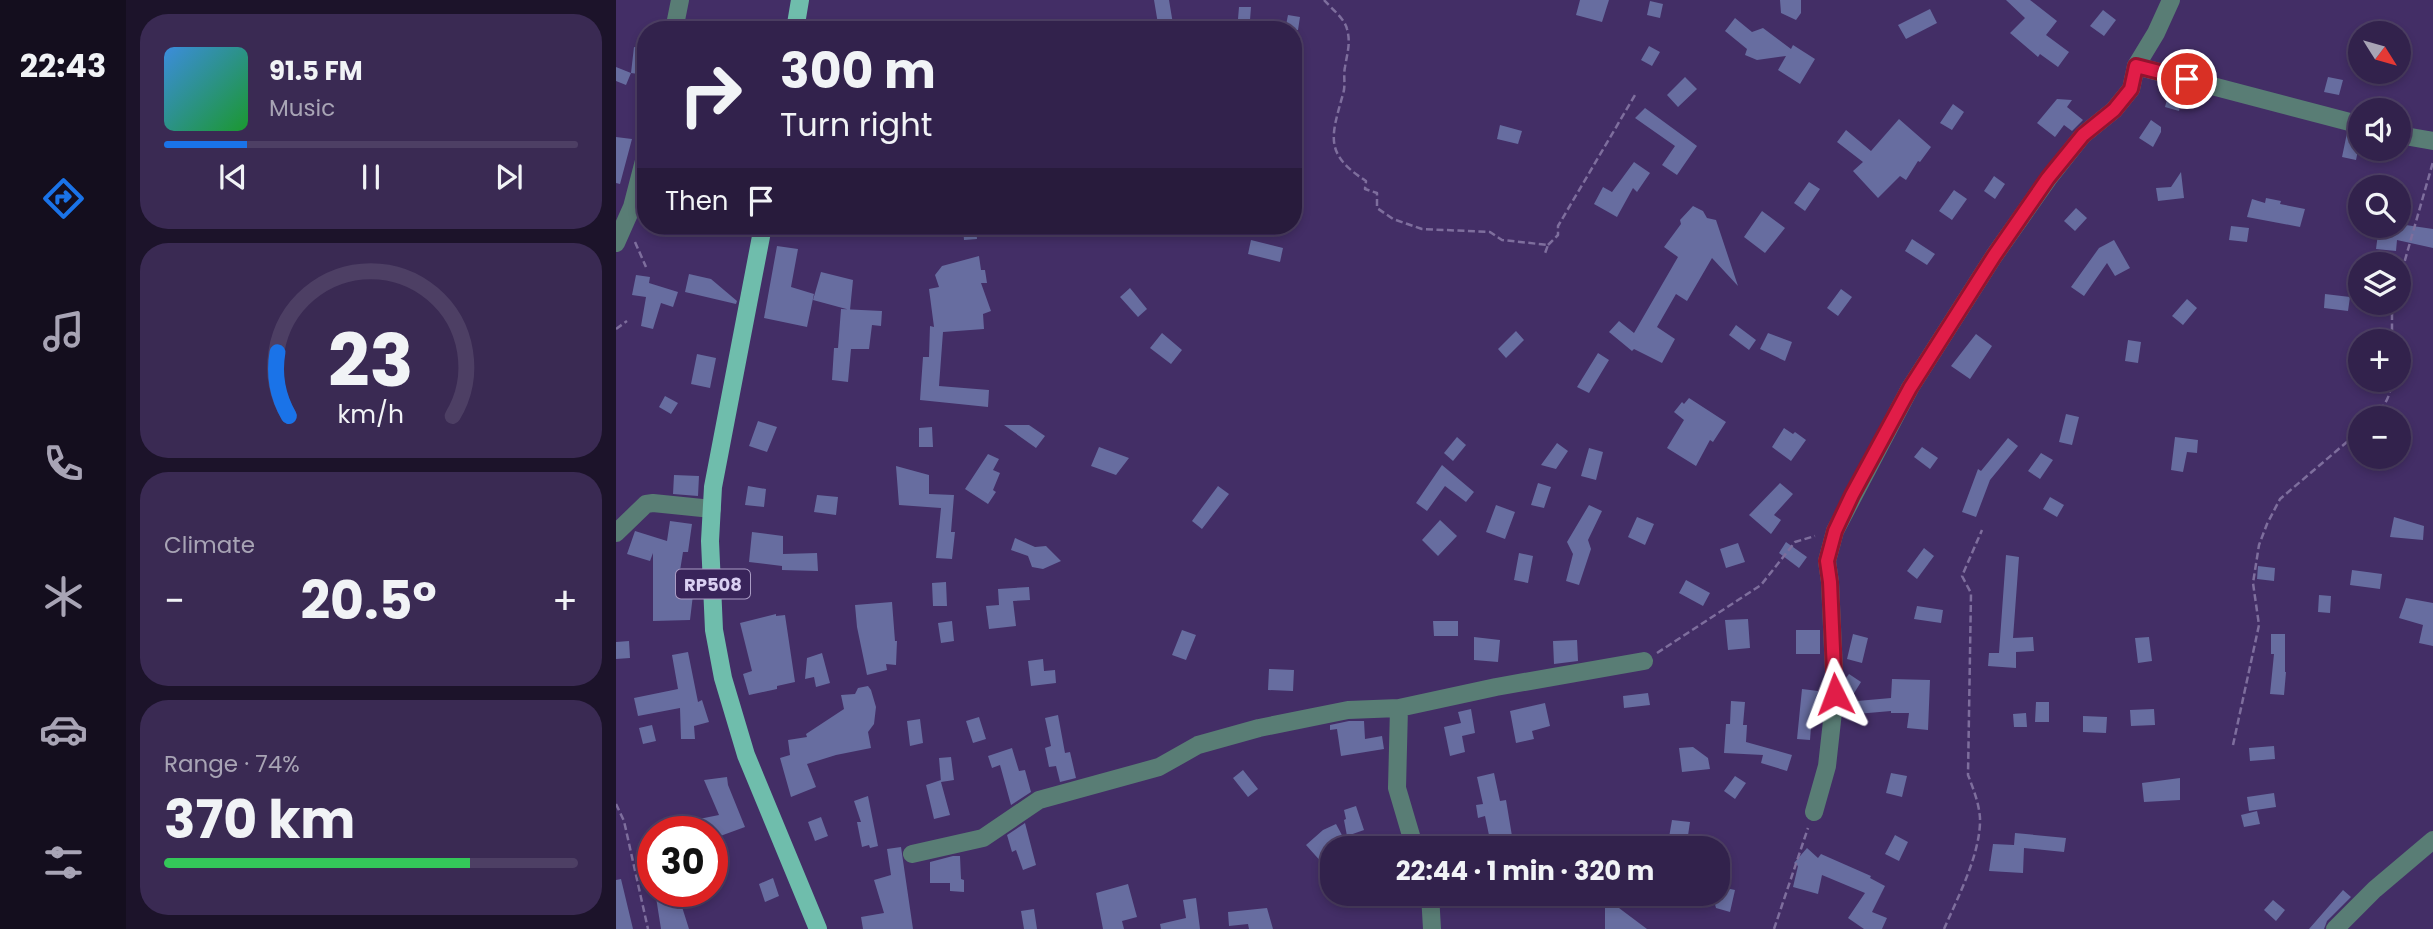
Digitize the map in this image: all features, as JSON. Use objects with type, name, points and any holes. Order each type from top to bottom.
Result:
[{"type":"main road","points":[[796,21],[800,0]]},
{"type":"main road","name":"RP508","points":[[760,235],[713,487],[710,541],[714,630],[723,678],[746,755],[818,929]]},
{"type":"street","points":[[676,21],[680,0]]},
{"type":"street","points":[[1814,812],[1828,766],[1835,694],[1827,561],[1835,531],[1910,388],[1994,256],[2048,178],[2083,135],[2114,110],[2131,89],[2136,66],[2156,33],[2171,0]]},
{"type":"street","points":[[2136,66],[2348,122]]},
{"type":"street","points":[[2411,137],[2433,141]]},
{"type":"street","points":[[616,243],[632,207],[637,188]]},
{"type":"street","points":[[616,533],[646,504],[712,509]]},
{"type":"street","points":[[912,855],[983,838],[1040,800],[1159,767],[1198,745],[1259,728],[1348,710],[1399,708],[1496,687],[1644,661]]},
{"type":"street","points":[[1399,708],[1397,788],[1411,836]]},
{"type":"street","points":[[2335,929],[2375,889],[2433,840]]},
{"type":"street","points":[[1431,906],[1432,929]]},
{"type":"path","points":[[1324,0],[1347,27],[1350,48],[1344,69],[1345,90],[1336,113],[1333,138],[1339,160],[1366,181],[1365,189],[1377,193],[1377,208],[1393,219],[1422,229],[1490,232],[1502,240],[1548,245]]},
{"type":"path","points":[[1544,256],[1548,245],[1558,234],[1558,226],[1635,95]]},
{"type":"path","points":[[2407,252],[2433,162]]},
{"type":"path","points":[[616,329],[627,321]]},
{"type":"path","points":[[2233,745],[2259,625],[2253,583],[2259,545],[2280,499],[2348,441]]},
{"type":"path","points":[[1944,929],[1976,845],[1980,817],[1968,775],[1971,593],[1962,576],[1982,530]]},
{"type":"path","points":[[1644,661],[1761,585],[1795,542],[1835,531]]},
{"type":"path","points":[[616,804],[624,821],[648,929]]},
{"type":"path","points":[[1774,929],[1814,812]]},
{"type":"building","points":[[1154,0],[1169,0],[1172,21],[1158,21]]},
{"type":"building","points":[[1580,0],[1609,0],[1602,22],[1576,15]]},
{"type":"building","points":[[1780,0],[1801,0],[1801,13],[1796,20],[1781,13]]},
{"type":"building","points":[[2006,0],[2030,0],[2057,21],[2046,35],[2069,52],[2058,67],[2040,54],[2038,57],[2010,33],[2025,18]]},
{"type":"building","points":[[1650,1],[1663,4],[1660,18],[1647,15]]},
{"type":"building","points":[[1239,7],[1251,7],[1250,20],[1238,19]]},
{"type":"building","points":[[1930,9],[1937,23],[1906,39],[1898,25]]},
{"type":"building","points":[[2103,10],[2116,20],[2104,36],[2090,26]]},
{"type":"building","points":[[1288,15],[1300,17],[1299,21],[1287,21]]},
{"type":"building","points":[[1735,18],[1752,32],[1763,28],[1791,49],[1793,45],[1815,59],[1800,84],[1778,70],[1786,56],[1757,60],[1745,55],[1747,49],[1725,31]]},
{"type":"building","points":[[1649,46],[1660,52],[1652,66],[1641,60]]},
{"type":"building","points":[[634,47],[637,48],[637,74],[631,73]]},
{"type":"building","points":[[616,67],[631,73],[626,85],[616,81]]},
{"type":"building","points":[[1685,77],[1697,89],[1678,107],[1667,95]]},
{"type":"building","points":[[2328,77],[2343,80],[2339,95],[2324,92]]},
{"type":"building","points":[[2170,88],[2184,92],[2179,111],[2165,107]]},
{"type":"building","points":[[2057,99],[2072,100],[2067,107],[2083,120],[2072,131],[2064,125],[2055,137],[2037,123]]},
{"type":"building","points":[[1953,104],[1964,112],[1952,130],[1940,123]]},
{"type":"building","points":[[1645,108],[1697,146],[1677,175],[1662,165],[1675,146],[1635,118]]},
{"type":"building","points":[[1899,119],[1931,147],[1906,180],[1900,176],[1878,198],[1853,171],[1863,162],[1837,142],[1846,130],[1871,151]]},
{"type":"building","points":[[2151,120],[2161,127],[2153,147],[2139,138]]},
{"type":"building","points":[[1500,125],[1522,131],[1518,144],[1497,139]]},
{"type":"building","points":[[2347,133],[2348,133],[2348,158],[2342,157]]},
{"type":"building","points":[[616,137],[632,139],[620,184],[616,183]]},
{"type":"building","points":[[1634,162],[1650,173],[1637,192],[1633,188],[1617,217],[1594,204],[1603,187],[1612,192]]},
{"type":"building","points":[[2181,172],[2184,198],[2158,201],[2156,188],[2171,187]]},
{"type":"building","points":[[1994,176],[2005,184],[1995,199],[1984,191]]},
{"type":"building","points":[[1809,182],[1820,189],[1805,211],[1794,203]]},
{"type":"building","points":[[1954,190],[1967,199],[1952,220],[1939,211]]},
{"type":"building","points":[[2266,198],[2305,209],[2300,227],[2247,217],[2252,199],[2265,203]]},
{"type":"building","points":[[1693,206],[1703,211],[1707,218],[1716,220],[1738,286],[1712,258],[1687,301],[1676,294],[1657,327],[1675,339],[1662,363],[1634,349],[1632,351],[1609,332],[1619,321],[1634,333],[1678,257],[1664,247],[1681,224],[1680,220]]},
{"type":"building","points":[[2076,208],[2087,218],[2075,231],[2064,221]]},
{"type":"building","points":[[1762,211],[1785,228],[1765,253],[1744,237]]},
{"type":"building","points":[[2231,226],[2249,228],[2247,242],[2229,240]]},
{"type":"building","points":[[2411,226],[2433,229],[2433,248],[2397,240],[2396,251],[2376,249],[2377,238],[2411,238]]},
{"type":"building","points":[[964,235],[977,235],[977,239],[964,240]]},
{"type":"building","points":[[1912,239],[1935,254],[1927,265],[1905,251]]},
{"type":"building","points":[[1251,240],[1283,248],[1280,262],[1248,254]]},
{"type":"building","points":[[2114,240],[2130,268],[2115,276],[2107,263],[2084,296],[2071,287],[2099,248]]},
{"type":"building","points":[[777,246],[798,249],[791,287],[814,294],[807,327],[764,318]]},
{"type":"building","points":[[979,256],[987,283],[981,283],[991,311],[983,314],[984,329],[943,332],[939,386],[989,390],[988,407],[920,400],[923,357],[929,357],[930,326],[934,327],[929,289],[939,287],[935,275],[942,266]]},
{"type":"building","points":[[821,272],[853,280],[850,310],[813,300]]},
{"type":"building","points":[[689,274],[711,279],[737,301],[736,304],[685,292]]},
{"type":"building","points":[[636,275],[650,277],[649,283],[678,292],[673,307],[661,303],[653,329],[641,326],[646,297],[632,295]]},
{"type":"building","points":[[1130,288],[1147,309],[1138,317],[1120,297]]},
{"type":"building","points":[[1841,289],[1852,297],[1838,316],[1827,308]]},
{"type":"building","points":[[2325,294],[2348,297],[2348,311],[2324,308]]},
{"type":"building","points":[[2187,299],[2197,308],[2183,325],[2172,316]]},
{"type":"building","points":[[841,309],[882,311],[881,326],[872,325],[869,349],[851,349],[848,382],[832,380]]},
{"type":"building","points":[[1736,325],[1756,340],[1749,350],[1729,335]]},
{"type":"building","points":[[1516,331],[1524,340],[1506,358],[1498,349]]},
{"type":"building","points":[[1162,333],[1182,350],[1171,364],[1150,348]]},
{"type":"building","points":[[1768,333],[1792,342],[1785,361],[1760,349]]},
{"type":"building","points":[[1976,334],[1992,346],[1970,379],[1951,366]]},
{"type":"building","points":[[2128,340],[2141,342],[2138,363],[2125,361]]},
{"type":"building","points":[[1598,353],[1609,360],[1589,393],[1577,387]]},
{"type":"building","points":[[697,354],[716,358],[710,388],[691,384]]},
{"type":"building","points":[[665,396],[678,403],[671,414],[659,407]]},
{"type":"building","points":[[1689,398],[1726,422],[1713,442],[1710,440],[1696,466],[1667,448],[1684,420],[1674,412]]},
{"type":"building","points":[[2066,414],[2079,417],[2072,445],[2059,442]]},
{"type":"building","points":[[758,421],[777,427],[767,452],[749,446]]},
{"type":"building","points":[[1004,425],[1029,425],[1045,436],[1036,448]]},
{"type":"building","points":[[932,427],[933,447],[919,447],[919,428]]},
{"type":"building","points":[[1784,428],[1806,440],[1791,461],[1772,447]]},
{"type":"building","points":[[1457,437],[1466,445],[1453,461],[1444,453]]},
{"type":"building","points":[[2175,437],[2198,440],[2197,453],[2187,452],[2183,472],[2171,470]]},
{"type":"building","points":[[2008,438],[2018,446],[1990,480],[1976,517],[1962,512],[1978,469],[1981,471]]},
{"type":"building","points":[[1557,443],[1568,451],[1556,469],[1541,465]]},
{"type":"building","points":[[1099,447],[1129,458],[1116,475],[1091,466]]},
{"type":"building","points":[[1922,447],[1938,458],[1930,469],[1914,457]]},
{"type":"building","points":[[1589,448],[1603,452],[1596,480],[1581,476]]},
{"type":"building","points":[[2041,453],[2053,460],[2040,479],[2028,471]]},
{"type":"building","points":[[988,454],[999,459],[993,470],[1000,473],[993,490],[996,492],[988,504],[965,489]]},
{"type":"building","points":[[1442,465],[1474,492],[1466,502],[1445,486],[1427,511],[1416,503]]},
{"type":"building","points":[[896,466],[929,475],[929,494],[954,495],[951,532],[955,532],[952,559],[936,558],[941,508],[899,505]]},
{"type":"building","points":[[674,475],[699,476],[698,496],[673,494]]},
{"type":"building","points":[[1538,483],[1551,487],[1544,508],[1531,505]]},
{"type":"building","points":[[1780,483],[1793,494],[1774,515],[1781,520],[1771,534],[1749,515]]},
{"type":"building","points":[[748,486],[766,489],[764,507],[745,505]]},
{"type":"building","points":[[1218,486],[1229,494],[1202,529],[1192,521]]},
{"type":"building","points":[[817,495],[838,497],[836,515],[814,512]]},
{"type":"building","points":[[2050,497],[2064,505],[2057,517],[2043,509]]},
{"type":"building","points":[[1496,505],[1515,512],[1505,539],[1486,532]]},
{"type":"building","points":[[1589,505],[1602,511],[1588,540],[1591,549],[1579,585],[1566,581],[1573,554],[1567,542]]},
{"type":"building","points":[[1637,517],[1654,524],[1645,545],[1628,537]]},
{"type":"building","points":[[2394,517],[2424,526],[2423,540],[2390,537]]},
{"type":"building","points":[[1440,520],[1457,536],[1438,556],[1422,540]]},
{"type":"building","points":[[670,521],[692,524],[688,552],[683,552],[679,577],[695,578],[690,620],[653,621],[653,553],[650,561],[627,554],[635,531],[667,541]]},
{"type":"building","points":[[752,532],[783,536],[783,554],[817,553],[818,571],[782,570],[782,566],[749,562]]},
{"type":"building","points":[[1015,538],[1035,547],[1046,546],[1061,561],[1043,569],[1032,567],[1028,556],[1011,550]]},
{"type":"building","points":[[1786,542],[1807,557],[1799,568],[1779,553]]},
{"type":"building","points":[[1738,543],[1745,562],[1726,568],[1720,549]]},
{"type":"building","points":[[1924,548],[1934,556],[1917,579],[1907,571]]},
{"type":"building","points":[[1519,553],[1533,556],[1528,583],[1514,580]]},
{"type":"building","points":[[2006,555],[2019,557],[2013,638],[2033,637],[2034,651],[2016,652],[2016,668],[1988,666],[1989,653],[1999,653]]},
{"type":"building","points":[[2258,566],[2275,568],[2274,581],[2257,579]]},
{"type":"building","points":[[2352,570],[2382,574],[2380,589],[2350,585]]},
{"type":"building","points":[[1686,580],[1710,593],[1703,606],[1679,593]]},
{"type":"building","points":[[946,582],[947,606],[933,606],[932,583]]},
{"type":"building","points":[[1029,587],[1030,600],[1013,601],[1016,626],[989,629],[986,606],[999,605],[998,589]]},
{"type":"building","points":[[2319,595],[2331,596],[2330,613],[2318,612]]},
{"type":"building","points":[[2406,598],[2433,603],[2433,646],[2419,643],[2423,625],[2399,618]]},
{"type":"building","points":[[892,602],[897,641],[896,665],[886,664],[887,670],[867,675],[855,605]]},
{"type":"building","points":[[1917,606],[1943,610],[1941,623],[1914,619]]},
{"type":"building","points":[[776,614],[785,615],[795,682],[749,695],[743,674],[752,671],[740,623]]},
{"type":"building","points":[[1748,619],[1750,648],[1728,650],[1725,620]]},
{"type":"building","points":[[952,621],[954,641],[941,643],[938,623]]},
{"type":"building","points":[[1433,621],[1458,621],[1458,636],[1434,636]]},
{"type":"building","points":[[1182,630],[1196,635],[1186,660],[1172,655]]},
{"type":"building","points":[[1796,630],[1820,630],[1820,654],[1796,654]]},
{"type":"building","points":[[1853,634],[1868,638],[1862,663],[1847,659]]},
{"type":"building","points":[[2271,634],[2285,634],[2284,695],[2270,694],[2274,654],[2271,654]]},
{"type":"building","points":[[1474,637],[1500,640],[1498,662],[1474,660]]},
{"type":"building","points":[[2149,637],[2152,661],[2138,663],[2135,638]]},
{"type":"building","points":[[1577,640],[1578,661],[1554,664],[1553,641]]},
{"type":"building","points":[[629,641],[630,658],[616,659],[616,642]]},
{"type":"building","points":[[688,652],[698,702],[702,700],[709,722],[694,726],[695,739],[681,739],[680,708],[638,716],[634,698],[678,689],[672,655]]},
{"type":"building","points":[[822,653],[830,683],[816,687],[814,677],[805,679],[807,658]]},
{"type":"building","points":[[1043,659],[1044,671],[1055,670],[1056,683],[1031,686],[1028,661]]},
{"type":"building","points":[[1269,669],[1294,670],[1293,691],[1268,690]]},
{"type":"building","points":[[1849,674],[1861,682],[1851,698],[1846,695],[1846,678]]},
{"type":"building","points":[[1892,679],[1930,680],[1928,730],[1907,728],[1909,713],[1891,711],[1845,715],[1846,702],[1891,698]]},
{"type":"building","points":[[868,686],[876,707],[874,724],[868,732],[871,748],[807,764],[816,787],[791,797],[780,758],[790,755],[788,740],[807,737],[806,734],[844,709],[841,695],[855,694],[858,688]]},
{"type":"building","points":[[1802,689],[1818,691],[1816,714],[1812,714],[1810,740],[1797,739]]},
{"type":"building","points":[[1648,693],[1650,705],[1624,708],[1623,696]]},
{"type":"building","points":[[1731,701],[1745,702],[1743,725],[1747,725],[1746,742],[1792,755],[1787,771],[1761,763],[1763,755],[1724,753]]},
{"type":"building","points":[[2036,702],[2049,702],[2049,722],[2035,722]]},
{"type":"building","points":[[1545,703],[1550,726],[1532,731],[1534,739],[1516,743],[1510,711]]},
{"type":"building","points":[[1471,709],[1475,733],[1462,736],[1465,752],[1450,756],[1444,727],[1461,723],[1458,712]]},
{"type":"building","points":[[2154,709],[2155,725],[2131,726],[2130,710]]},
{"type":"building","points":[[2026,713],[2027,727],[2014,727],[2013,714]]},
{"type":"building","points":[[1058,715],[1065,753],[1070,752],[1076,778],[1060,782],[1056,766],[1049,767],[1045,748],[1051,746],[1045,718]]},
{"type":"building","points":[[2083,716],[2107,717],[2106,733],[2083,732]]},
{"type":"building","points":[[979,717],[986,739],[973,743],[966,721]]},
{"type":"building","points":[[920,719],[923,743],[910,746],[907,721]]},
{"type":"building","points":[[1364,721],[1365,739],[1382,736],[1384,749],[1341,756],[1337,729],[1330,730],[1330,725]]},
{"type":"building","points":[[652,725],[656,741],[643,744],[639,728]]},
{"type":"building","points":[[2274,746],[2275,759],[2250,761],[2249,748]]},
{"type":"building","points":[[1693,747],[1708,758],[1710,769],[1682,772],[1679,748]]},
{"type":"building","points":[[1012,748],[1019,771],[1025,770],[1031,792],[1011,805],[1000,765],[992,768],[988,756]]},
{"type":"building","points":[[951,757],[954,780],[941,782],[950,815],[934,819],[926,785],[941,780],[939,758]]},
{"type":"building","points":[[1243,770],[1258,789],[1248,797],[1233,778]]},
{"type":"building","points":[[1494,773],[1500,801],[1506,800],[1512,836],[1489,836],[1485,816],[1478,818],[1476,805],[1483,804],[1477,777]]},
{"type":"building","points":[[1891,773],[1907,776],[1902,797],[1886,793]]},
{"type":"building","points":[[1735,776],[1746,783],[1735,799],[1724,791]]},
{"type":"building","points":[[727,777],[745,827],[728,833],[728,816],[714,816],[719,815],[704,780]]},
{"type":"building","points":[[2180,778],[2180,800],[2144,802],[2142,783]]},
{"type":"building","points":[[2274,793],[2276,807],[2249,811],[2247,797]]},
{"type":"building","points":[[868,796],[878,846],[870,848],[869,845],[862,847],[857,822],[861,822],[854,801]]},
{"type":"building","points":[[1356,806],[1364,830],[1347,836],[1344,810]]},
{"type":"building","points":[[2257,811],[2260,824],[2244,827],[2241,815]]},
{"type":"building","points":[[821,817],[828,836],[815,841],[808,822]]},
{"type":"building","points":[[1672,820],[1690,822],[1688,836],[1669,836]]},
{"type":"building","points":[[1025,823],[1036,865],[1023,870],[1016,850],[1012,852],[1007,835]]},
{"type":"building","points":[[1336,824],[1342,836],[1320,836],[1320,861],[1306,845],[1323,830]]},
{"type":"building","points":[[2015,833],[2066,838],[2064,852],[2024,848],[2023,873],[1989,871],[1993,844],[2014,845]]},
{"type":"building","points":[[1895,835],[1908,842],[1899,861],[1885,854]]},
{"type":"building","points":[[901,847],[913,929],[863,929],[861,917],[884,913],[874,880],[891,875],[887,849]]},
{"type":"building","points":[[1807,848],[1818,858],[1821,854],[1871,876],[1870,878],[1885,886],[1872,912],[1887,918],[1882,929],[1864,929],[1848,918],[1865,893],[1822,875],[1818,894],[1793,887],[1798,866],[1794,863]]},
{"type":"building","points":[[960,856],[964,892],[950,891],[950,883],[930,883],[930,862]]},
{"type":"building","points":[[773,878],[779,896],[765,902],[759,884]]},
{"type":"building","points":[[621,879],[633,929],[616,929],[616,880]]},
{"type":"building","points":[[1128,884],[1137,917],[1122,921],[1124,929],[1103,929],[1096,893]]},
{"type":"building","points":[[1730,889],[1735,890],[1730,912],[1716,908],[1730,906]]},
{"type":"building","points":[[2343,890],[2351,897],[2327,921],[2324,929],[2309,929]]},
{"type":"building","points":[[1196,898],[1200,929],[1161,929],[1160,924],[1186,918],[1183,900]]},
{"type":"building","points":[[2273,900],[2285,910],[2276,921],[2264,910]]},
{"type":"building","points":[[1605,906],[1619,906],[1647,929],[1605,929]]},
{"type":"building","points":[[658,907],[682,907],[689,929],[661,929]]},
{"type":"building","points":[[1267,908],[1273,929],[1249,929],[1248,924],[1229,926],[1228,912]]},
{"type":"building","points":[[1034,909],[1037,929],[1024,929],[1021,911]]},
{"type":"route","points":[[1835,694],[1827,561],[1835,531],[1852,495],[1910,388],[1994,256],[2048,178],[2083,135],[2114,110],[2131,89],[2136,66],[2187,79]]}]
